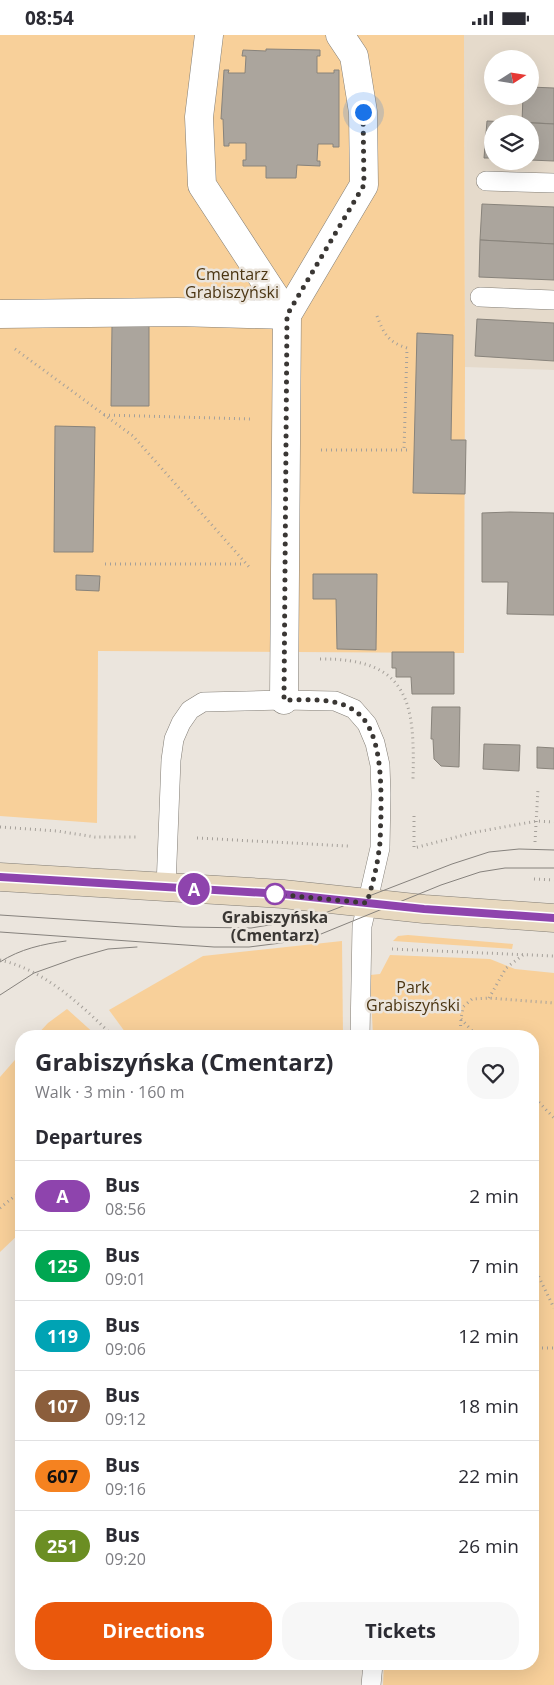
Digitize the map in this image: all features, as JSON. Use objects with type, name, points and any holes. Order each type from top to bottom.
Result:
[{"type":"main road","points":[[0,877],[282,894],[438,910],[554,918]]},
{"type":"street","points":[[209,35],[199,117],[202,185],[287,315]]},
{"type":"street","points":[[284,700],[287,315],[364,185],[363,112],[354,55],[340,35]]},
{"type":"street","points":[[0,314],[177,312],[287,315]]},
{"type":"lane","points":[[486,181],[554,183]]},
{"type":"lane","points":[[480,297],[554,300]]},
{"type":"lane","points":[[166,887],[171,760],[174,739],[181,723],[190,710],[203,702],[284,700],[335,701],[354,709],[367,724],[375,743],[380,765],[381,794],[380,848],[362,926],[360,1030]]},
{"type":"lane","points":[[372,1685],[373,1670]]},
{"type":"path","points":[[286,450],[406,450],[407,348],[391,341],[376,316]]},
{"type":"path","points":[[8,344],[133,436],[246,564],[284,603]]},
{"type":"path","points":[[103,415],[286,420]]},
{"type":"path","points":[[105,564],[246,564]]},
{"type":"path","points":[[535,842],[538,789]]},
{"type":"path","points":[[414,811],[414,848],[476,832],[537,821],[554,822]]},
{"type":"path","points":[[0,827],[57,831],[95,837],[200,838],[357,847]]},
{"type":"path","points":[[534,879],[554,880]]},
{"type":"path","points":[[362,950],[392,949],[554,956]]},
{"type":"path","points":[[488,998],[506,967],[524,955]]},
{"type":"path","points":[[0,960],[34,973],[70,995],[107,1030]]},
{"type":"path","points":[[460,1030],[460,1019],[464,1007],[472,999],[488,998],[554,1003]]},
{"type":"path","points":[[460,1019],[471,1030]]},
{"type":"path","points":[[539,1102],[554,1118]]},
{"type":"path","points":[[0,1208],[15,1196]]},
{"type":"path","points":[[539,1277],[554,1308]]},
{"type":"path","points":[[539,1347],[554,1348]]},
{"type":"shaded area","points":[[464,35],[554,35],[554,370],[465,367]]},
{"type":"green space","name":"Cmentarz Grabiszyński","points":[[0,35],[464,35],[464,653],[98,651],[97,823],[0,816]]},
{"type":"green space","points":[[408,935],[513,944],[512,949],[393,941],[398,936]]},
{"type":"green space","points":[[342,941],[343,1030],[124,1030],[109,1010],[203,956]]},
{"type":"green space","name":"Park Grabiszyński","points":[[390,955],[490,959],[515,969],[554,973],[554,1685],[383,1685],[384,1670],[539,1670],[539,1030],[373,1030],[370,975],[380,974]]},
{"type":"green space","points":[[67,1009],[90,1030],[42,1030]]},
{"type":"green space","points":[[15,1060],[15,1238],[0,1252],[0,1077]]},
{"type":"building","points":[[266,49],[320,50],[320,56],[317,56],[317,73],[334,73],[334,70],[339,70],[339,147],[333,147],[333,144],[318,144],[317,161],[320,161],[320,166],[297,165],[296,178],[266,178],[266,166],[243,166],[243,160],[246,160],[246,143],[229,143],[229,146],[224,146],[223,119],[221,119],[224,70],[229,70],[228,73],[245,73],[246,56],[242,56],[243,50],[266,51]]},
{"type":"building","points":[[539,87],[554,88],[554,124],[539,123],[539,115],[522,115],[523,105],[539,105]]},
{"type":"building","points":[[539,123],[554,124],[554,161],[539,160]]},
{"type":"building","points":[[482,204],[554,207],[554,244],[480,240]]},
{"type":"building","points":[[480,240],[554,244],[554,280],[479,277]]},
{"type":"building","points":[[477,319],[554,323],[554,361],[475,356]]},
{"type":"building","points":[[112,325],[149,325],[149,406],[111,406]]},
{"type":"building","points":[[417,333],[453,335],[451,440],[466,440],[465,494],[413,493]]},
{"type":"building","points":[[55,426],[95,427],[93,552],[54,552]]},
{"type":"building","points":[[482,513],[554,513],[554,615],[507,614],[508,582],[482,582]]},
{"type":"building","points":[[313,574],[377,574],[376,650],[337,649],[336,599],[313,599]]},
{"type":"building","points":[[76,575],[100,576],[99,591],[76,590]]},
{"type":"building","points":[[392,652],[454,652],[454,694],[412,694],[411,677],[396,677],[396,668],[392,668]]},
{"type":"building","points":[[432,707],[460,707],[459,767],[441,766],[434,759],[433,739],[431,739]]},
{"type":"building","points":[[484,744],[520,745],[519,771],[483,769]]},
{"type":"building","points":[[537,747],[554,748],[554,769],[537,768]]},
{"type":"tram line","points":[[0,915],[183,927],[251,928],[312,918],[452,864],[489,852],[519,849],[554,850]]},
{"type":"tram line","points":[[0,932],[214,947],[249,947],[281,943],[321,934],[441,885],[480,872],[505,868],[554,868]]},
{"type":"tram line","points":[[0,962],[32,948],[66,941]]},
{"type":"tram line","points":[[0,995],[34,973],[76,958],[108,949],[137,947]]},
{"type":"bus line","name":"A","points":[[0,877],[282,894],[424,909],[554,918]]},
{"type":"place","name":"Grabiszyńska (Cmentarz)","points":[[275,894]]},
{"type":"route","points":[[275,894],[367,903],[380,848],[380,765],[375,743],[367,724],[354,709],[335,701],[284,700],[287,315],[364,185],[363,112]]}]
